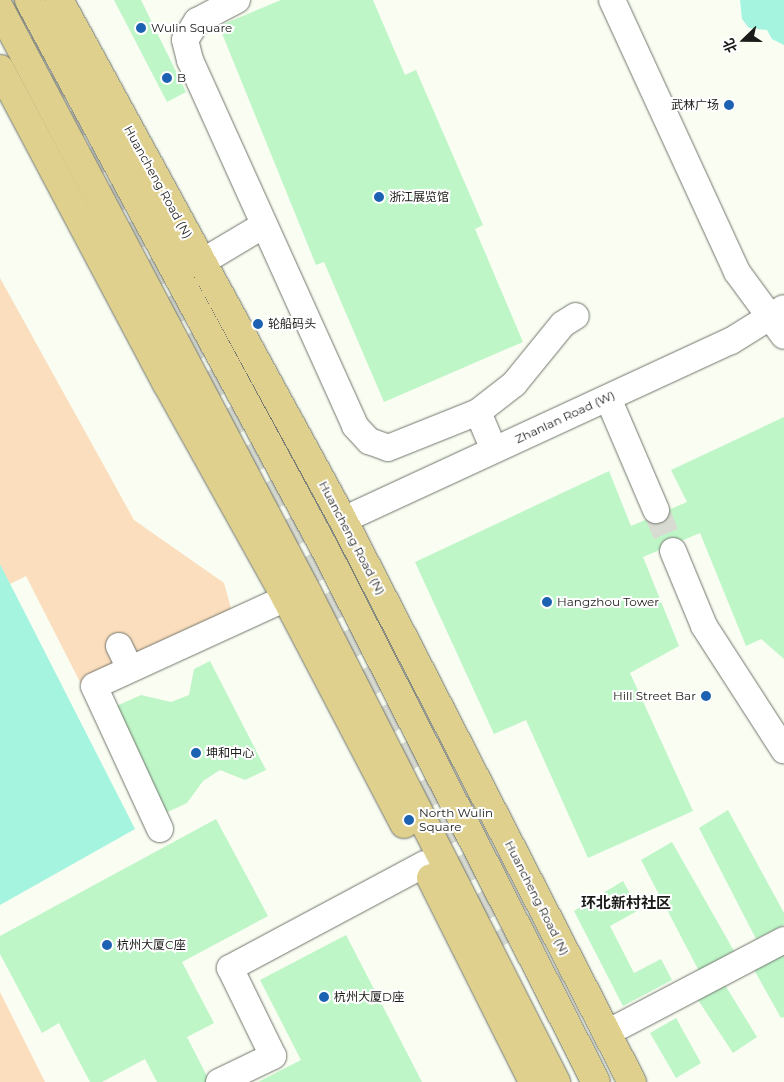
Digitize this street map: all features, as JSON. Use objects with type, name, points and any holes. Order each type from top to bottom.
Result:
[{"type":"main road","points":[[29,0],[327,553],[596,1082]]},
{"type":"main road","name":"Huancheng Road (N)","points":[[61,1],[344,520],[632,1082]]},
{"type":"main road","points":[[0,9],[307,592],[556,1082]]},
{"type":"main road","points":[[0,69],[167,384],[286,598],[425,864],[533,1082]]},
{"type":"street","points":[[237,0],[197,20],[185,40],[190,60],[355,426],[369,441],[388,448],[478,412],[514,384],[563,324],[576,316]]},
{"type":"street","points":[[612,0],[737,272],[780,320]]},
{"type":"street","points":[[202,262],[264,225]]},
{"type":"street","name":"Zhanlan Road (W)","points":[[344,520],[780,320]]},
{"type":"street","points":[[608,398],[656,510]]},
{"type":"street","points":[[478,412],[494,450]]},
{"type":"street","points":[[672,551],[704,626],[784,750]]},
{"type":"street","points":[[160,829],[94,686],[286,598]]},
{"type":"street","points":[[118,646],[130,669]]},
{"type":"street","points":[[219,1082],[273,1056],[230,968],[425,864]]},
{"type":"street","points":[[607,1033],[784,940]]},
{"type":"shaded area","points":[[0,278],[134,520],[224,583],[232,612],[81,684],[26,576],[10,584],[0,564]]},
{"type":"shaded area","points":[[0,992],[45,1082],[0,1082]]},
{"type":"water","points":[[740,0],[784,0],[784,45],[772,39],[767,30],[749,28],[742,19]]},
{"type":"water","points":[[0,564],[135,829],[0,905]]},
{"type":"building","name":"Wulin Square","points":[[114,0],[141,0],[186,92],[167,102]]},
{"type":"building","name":"浙江展览馆","points":[[281,0],[373,0],[405,75],[416,70],[483,225],[475,229],[523,342],[384,402],[324,262],[316,265],[219,26]]},
{"type":"building","points":[[784,417],[784,659],[761,639],[746,646],[700,533],[643,557],[679,646],[630,673],[693,811],[588,858],[526,720],[494,734],[415,562],[609,471],[631,526],[687,502],[671,470]]},
{"type":"building","name":"坤和中心","points":[[210,661],[266,770],[245,780],[220,770],[203,781],[187,803],[161,815],[114,707],[141,695],[171,702],[189,695],[194,669]]},
{"type":"building","points":[[728,810],[784,913],[784,925],[756,939],[699,828]]},
{"type":"building","name":"杭州大厦C座","points":[[216,819],[268,916],[182,962],[214,1023],[187,1037],[210,1082],[157,1082],[145,1059],[102,1082],[90,1082],[59,1023],[42,1033],[0,954],[0,936]]},
{"type":"building","points":[[672,842],[734,951],[699,971],[641,860]]},
{"type":"building","points":[[623,881],[639,910],[610,926],[634,973],[661,959],[672,980],[623,1006],[574,911]]},
{"type":"building","name":"杭州大厦D座","points":[[346,935],[422,1082],[258,1082],[301,1060],[260,980]]},
{"type":"building","points":[[784,952],[784,1017],[781,1018],[752,966]]},
{"type":"building","points":[[725,985],[757,1037],[733,1053],[698,1000]]},
{"type":"building","points":[[676,1018],[701,1063],[676,1078],[650,1033]]},
{"type":"tunnel","points":[[11,0],[510,942]]},
{"type":"tunnel","points":[[656,510],[673,551]]},
{"type":"place","name":"Wulin Square","points":[[141,28]]},
{"type":"place","name":"B","points":[[167,78]]},
{"type":"place","name":"武林广场","points":[[729,105]]},
{"type":"place","name":"浙江展览馆","points":[[379,197]]},
{"type":"place","name":"轮船码头","points":[[258,324]]},
{"type":"place","name":"Hangzhou Tower","points":[[547,602]]},
{"type":"place","name":"Hill Street Bar","points":[[706,696]]},
{"type":"place","name":"坤和中心","points":[[196,753]]},
{"type":"place","name":"North Wulin Square","points":[[409,820]]},
{"type":"place","name":"杭州大厦C座","points":[[107,945]]},
{"type":"place","name":"杭州大厦D座","points":[[324,997]]},
{"type":"district","name":"环北新村社区","points":[[626,903]]}]
